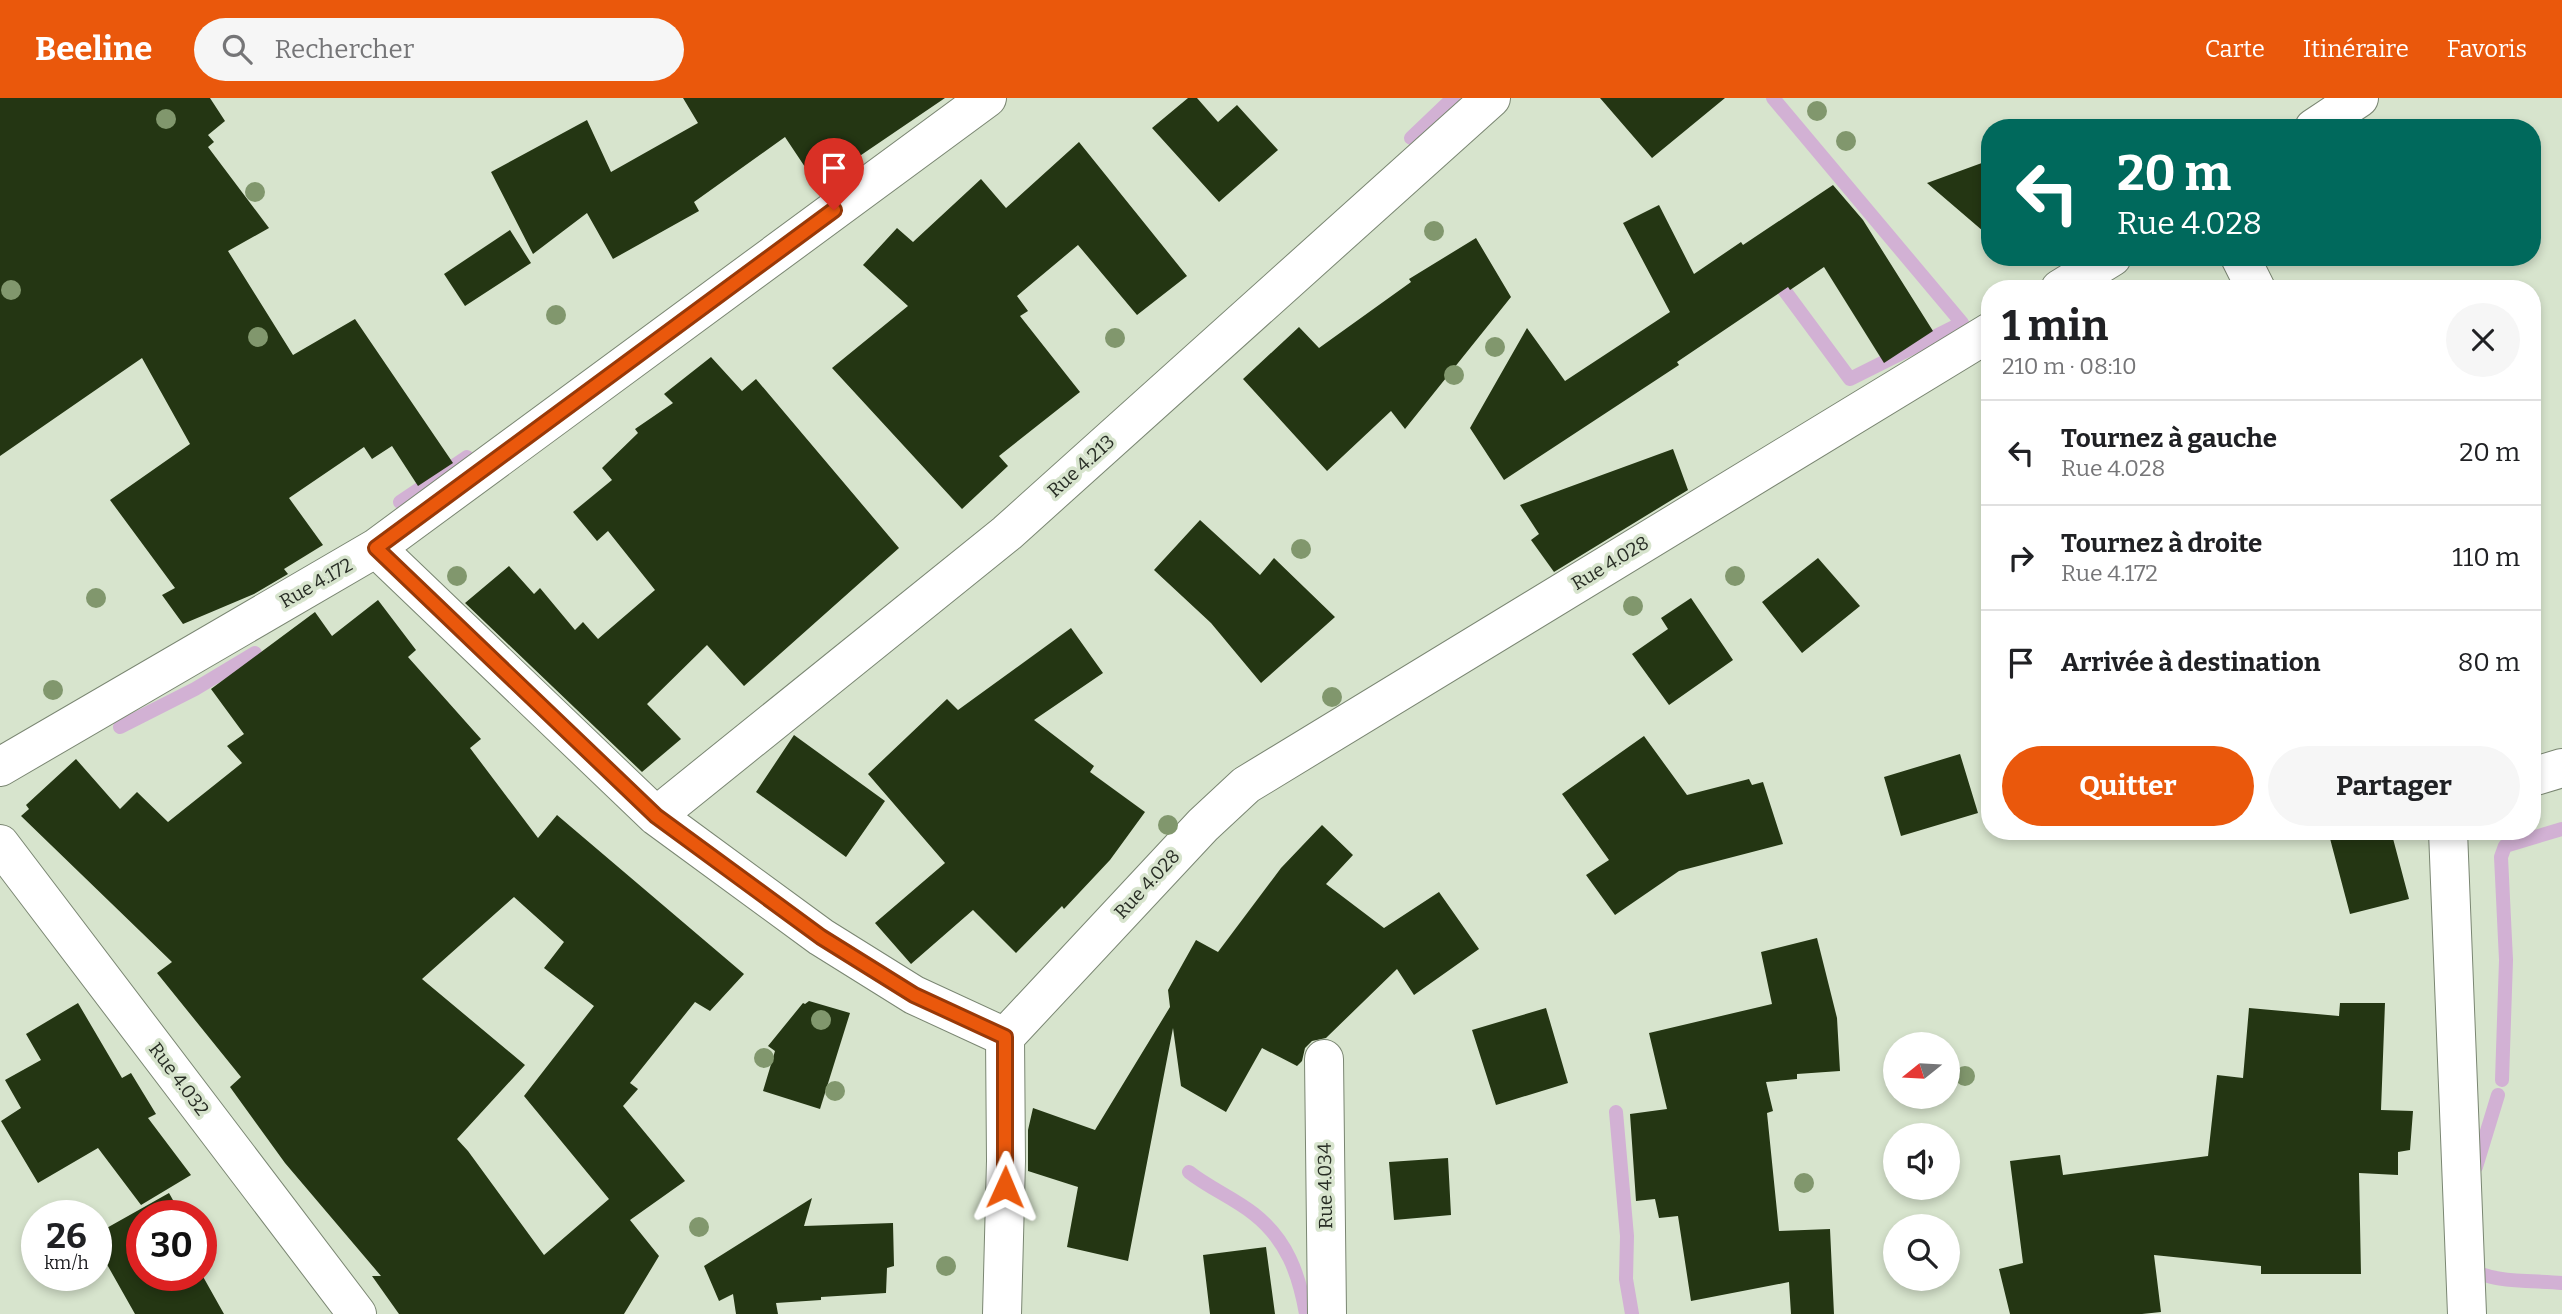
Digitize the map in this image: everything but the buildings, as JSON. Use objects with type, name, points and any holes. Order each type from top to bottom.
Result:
[{"type":"street","name":"Rue 4.172","points":[[0,767],[376,548],[987,98]]},
{"type":"street","name":"Rue 4.213","points":[[656,816],[1007,533],[1491,98]]},
{"type":"street","points":[[2328,119],[2359,98]]},
{"type":"street","points":[[2075,280],[2097,266]]},
{"type":"street","name":"Rue 4.028","points":[[1005,1037],[1203,825],[1246,785],[1981,336]]},
{"type":"street","points":[[376,548],[656,816],[821,937],[914,995],[1005,1037],[1006,1161],[1002,1314]]},
{"type":"street","points":[[2541,774],[2562,768]]},
{"type":"street","points":[[2448,840],[2467,1314]]},
{"type":"street","name":"Rue 4.032","points":[[0,844],[358,1314]]},
{"type":"street","name":"Rue 4.034","points":[[1324,1059],[1327,1314]]},
{"type":"waterway","points":[[1411,138],[1453,98]]},
{"type":"waterway","points":[[1773,98],[1962,323],[1850,379],[1773,275]]},
{"type":"waterway","points":[[400,502],[467,457]]},
{"type":"waterway","points":[[120,727],[195,689],[255,653]]},
{"type":"waterway","points":[[2541,835],[2562,829]]},
{"type":"waterway","points":[[2502,1080],[2506,960],[2501,857],[2505,846],[2525,840]]},
{"type":"waterway","points":[[2476,1167],[2498,1095]]},
{"type":"waterway","points":[[1616,1112],[1627,1236],[1626,1279],[1632,1314]]},
{"type":"waterway","points":[[1189,1172],[1246,1208],[1275,1235],[1290,1259],[1300,1285],[1306,1314]]},
{"type":"waterway","points":[[2470,1267],[2500,1279],[2562,1283]]},
{"type":"route","points":[[834,210],[376,548],[656,816],[821,937],[914,995],[1005,1037],[1005,1187]]}]
